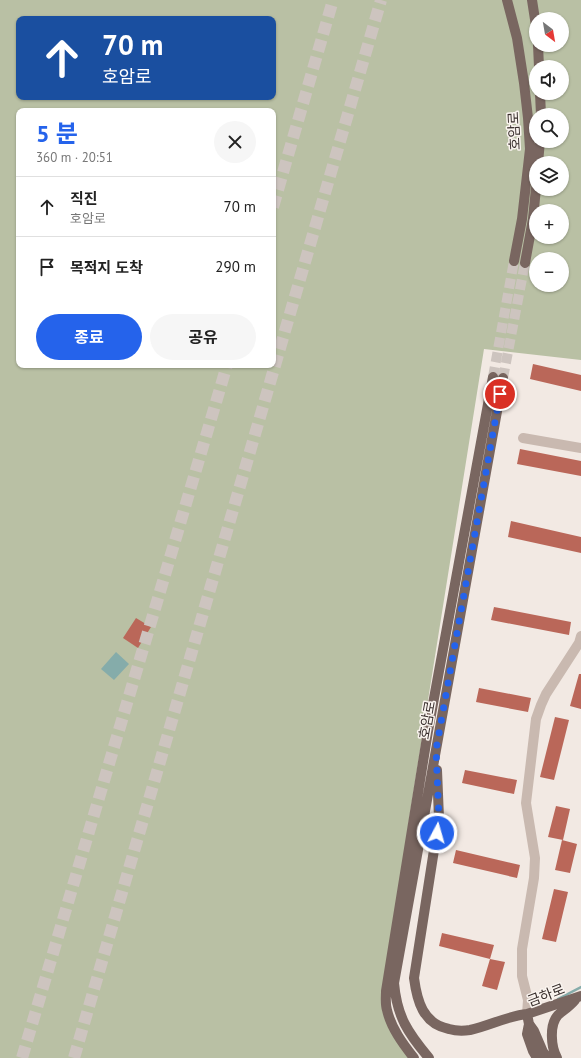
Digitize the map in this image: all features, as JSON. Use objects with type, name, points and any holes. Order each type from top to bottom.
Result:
[{"type":"main road","name":"호암로","points":[[507,0],[517,38],[528,118],[530,150],[522,219],[514,261]]},
{"type":"main road","points":[[532,0],[534,12]]},
{"type":"main road","points":[[525,263],[535,196]]},
{"type":"main road","name":"호암로","points":[[414,1058],[402,1044],[391,1022],[386,1009],[386,991],[428,731],[498,378],[436,750],[394,983],[396,1000],[405,1025],[429,1058]]},
{"type":"main road","points":[[436,750],[439,818],[414,978],[418,1000],[423,1012],[435,1025],[451,1030],[463,1031],[472,1029],[517,1015],[528,1019]]},
{"type":"main road","points":[[557,1058],[553,1051],[552,1027],[557,1016],[579,997]]},
{"type":"main road","name":"금하로","points":[[528,1019],[579,997]]},
{"type":"main road","name":"금하로","points":[[528,1019],[527,1034],[537,1058]]},
{"type":"main road","name":"금하로","points":[[528,1019],[543,1052],[548,1058]]},
{"type":"street","points":[[523,438],[581,448]]},
{"type":"street","points":[[528,1019],[528,1000],[522,976],[522,949],[534,878],[534,858],[526,803],[536,719],[540,705],[580,643],[581,636]]},
{"type":"green space","points":[[0,0],[581,0],[581,360],[484,349],[410,813],[382,1009],[408,1058],[0,1058]]},
{"type":"water","points":[[116,652],[129,664],[114,680],[101,669]]},
{"type":"building","points":[[533,364],[581,375],[581,391],[530,379]]},
{"type":"building","points":[[520,449],[581,461],[581,476],[517,464]]},
{"type":"building","points":[[511,521],[581,537],[581,553],[508,537]]},
{"type":"building","points":[[494,607],[571,622],[569,635],[491,620]]},
{"type":"building","points":[[136,618],[151,627],[138,648],[123,638]]},
{"type":"building","points":[[579,674],[581,674],[581,709],[570,706]]},
{"type":"building","points":[[479,688],[531,698],[528,712],[476,702]]},
{"type":"building","points":[[555,717],[569,720],[554,780],[540,777]]},
{"type":"building","points":[[465,770],[517,780],[514,794],[462,783]]},
{"type":"building","points":[[556,806],[570,809],[563,840],[548,837]]},
{"type":"building","points":[[562,840],[577,844],[570,873],[555,870]]},
{"type":"building","points":[[456,850],[520,865],[517,878],[453,863]]},
{"type":"building","points":[[554,889],[568,892],[556,942],[542,939]]},
{"type":"building","points":[[442,933],[494,945],[490,959],[439,946]]},
{"type":"building","points":[[490,959],[505,962],[497,990],[482,986]]},
{"type":"waterway","points":[[558,999],[581,987]]},
{"type":"tunnel","points":[[276,197],[333,0]]},
{"type":"tunnel","points":[[276,362],[381,0]]},
{"type":"tunnel","points":[[493,377],[514,261]]},
{"type":"tunnel","points":[[503,378],[525,263]]},
{"type":"tunnel","points":[[22,1058],[226,368]]},
{"type":"tunnel","points":[[74,1058],[274,368]]},
{"type":"route","points":[[437,833],[439,818],[436,750],[500,394]]}]
